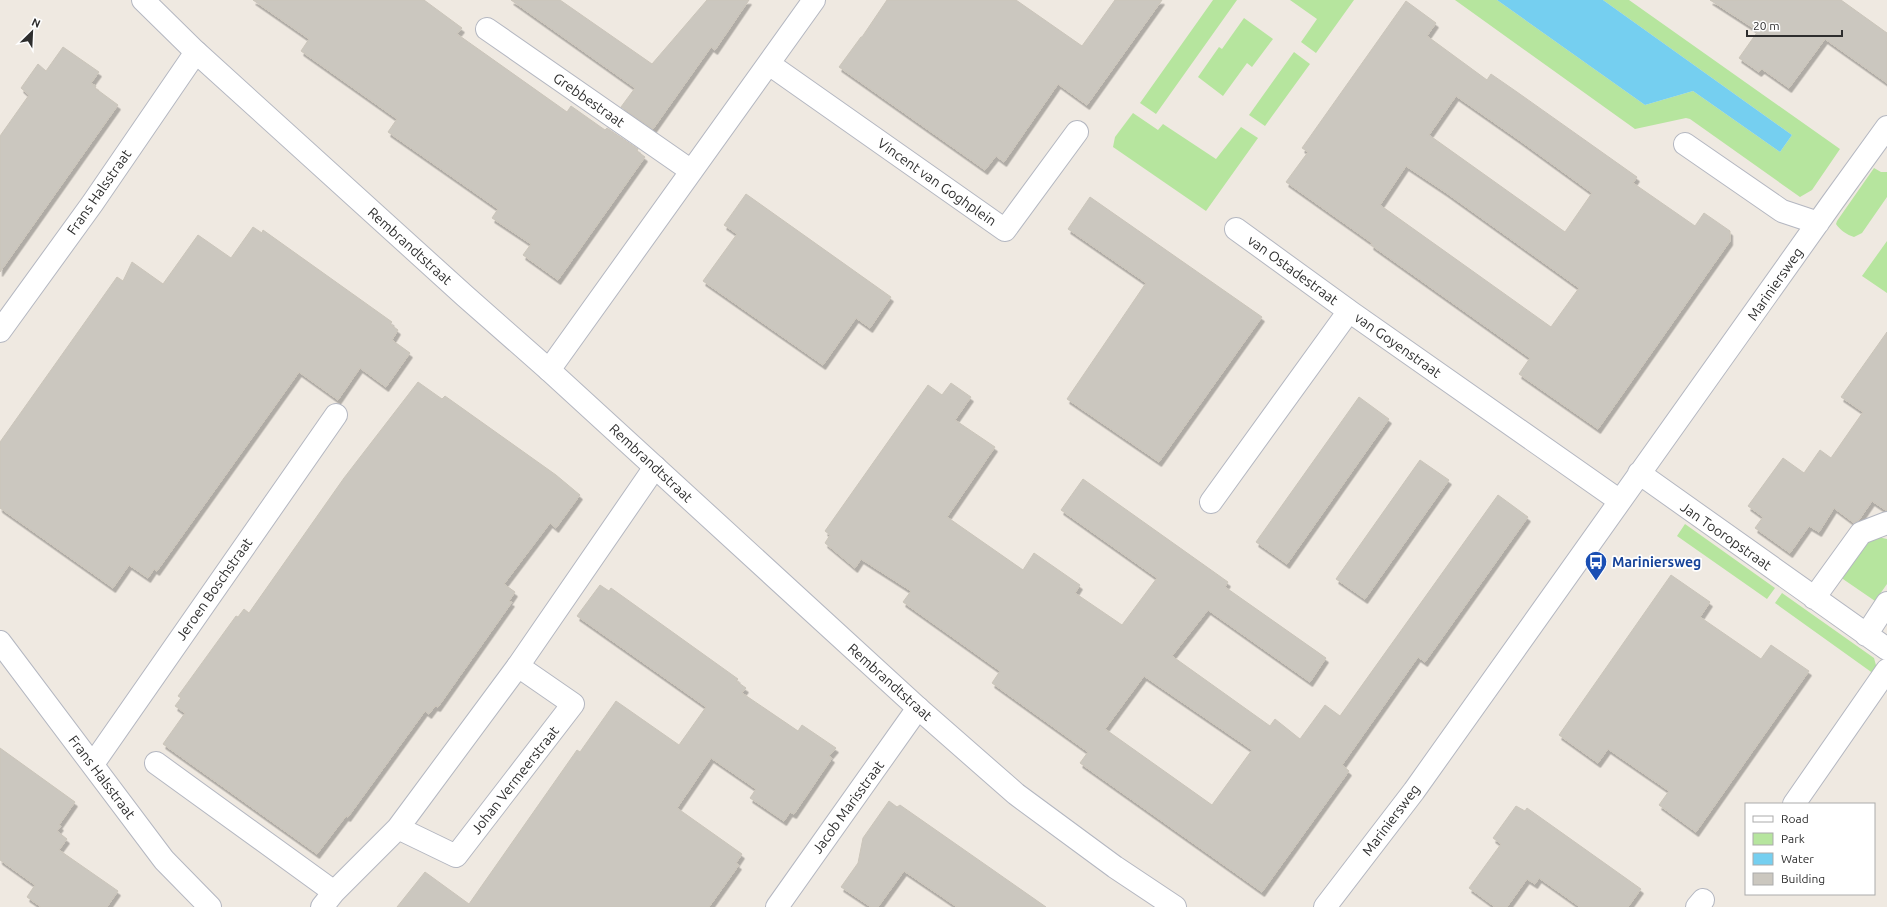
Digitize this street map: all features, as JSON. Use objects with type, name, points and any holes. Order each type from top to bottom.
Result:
[{"type":"street","name":"Rembrandtstraat","points":[[143,0],[196,52],[465,296],[549,370],[918,708],[1016,794],[1115,867],[1175,907]]},
{"type":"street","points":[[549,370],[690,170],[769,64],[814,0]]},
{"type":"street","name":"Grebbestraat","points":[[487,29],[690,170]]},
{"type":"street","name":"Frans Halsstraat","points":[[0,331],[87,210],[196,52]]},
{"type":"street","name":"Vincent van Goghplein","points":[[769,64],[1005,230],[1077,132]]},
{"type":"street","name":"Mariniersweg","points":[[1325,907],[1418,784],[1818,223],[1885,135]]},
{"type":"street","points":[[1685,144],[1782,210],[1818,223]]},
{"type":"street","name":"van Ostadestraat","points":[[1236,229],[1349,311]]},
{"type":"street","name":"van Goyenstraat","points":[[1211,502],[1349,311],[1620,501]]},
{"type":"street","name":"Jeroen Boschstraat","points":[[93,764],[336,415]]},
{"type":"street","points":[[156,763],[328,899],[398,828],[518,666],[655,467]]},
{"type":"street","name":"Jan Tooropstraat","points":[[1639,474],[1887,649]]},
{"type":"street","points":[[1814,598],[1861,533],[1887,523]]},
{"type":"street","points":[[1866,635],[1887,603]]},
{"type":"street","name":"Frans Halsstraat","points":[[0,642],[164,860],[210,907]]},
{"type":"street","name":"Johan Vermeerstraat","points":[[398,828],[456,856],[573,704],[518,666]]},
{"type":"street","points":[[1795,803],[1887,670]]},
{"type":"street","name":"Jacob Marisstraat","points":[[777,907],[918,708]]},
{"type":"green space","points":[[1213,0],[1237,0],[1156,114],[1140,103]]},
{"type":"green space","points":[[1290,0],[1354,0],[1316,53],[1301,42],[1317,19]]},
{"type":"green space","points":[[1455,0],[1497,0],[1645,105],[1693,91],[1780,152],[1792,135],[1603,0],[1629,0],[1840,149],[1812,190],[1800,197],[1690,119],[1686,118],[1635,129]]},
{"type":"green space","points":[[1244,18],[1273,39],[1252,67],[1247,63],[1223,96],[1198,77],[1219,47],[1222,49]]},
{"type":"green space","points":[[1294,52],[1310,64],[1265,126],[1249,115]]},
{"type":"green space","points":[[1133,113],[1158,130],[1163,124],[1216,159],[1241,127],[1258,138],[1206,211],[1113,147],[1115,137]]},
{"type":"green space","points":[[1874,168],[1881,172],[1887,172],[1887,197],[1862,233],[1854,237],[1844,232],[1836,224]]},
{"type":"green space","points":[[1887,241],[1887,293],[1862,276]]},
{"type":"green space","points":[[1685,524],[1775,588],[1767,599],[1677,536]]},
{"type":"green space","points":[[1878,537],[1887,539],[1887,584],[1875,601],[1840,577],[1867,541]]},
{"type":"green space","points":[[1782,593],[1874,658],[1877,669],[1874,674],[1775,603]]},
{"type":"water","points":[[1497,0],[1603,0],[1792,135],[1780,152],[1693,91],[1645,105]]},
{"type":"building","points":[[253,0],[424,0],[462,28],[457,34],[567,112],[571,106],[605,130],[607,128],[638,149],[637,151],[645,157],[558,280],[523,255],[531,244],[492,218],[498,209],[388,132],[397,119],[301,51],[309,39]]},
{"type":"building","points":[[511,0],[560,0],[652,64],[707,0],[749,0],[715,50],[711,47],[653,129],[621,107],[635,88]]},
{"type":"building","points":[[887,0],[1016,0],[1082,46],[1115,0],[1162,0],[1087,105],[1058,84],[1004,162],[996,156],[985,170],[839,67],[862,37]]},
{"type":"building","points":[[1710,0],[1841,0],[1887,33],[1887,83],[1825,39],[1789,88],[1762,69],[1759,72],[1739,58],[1758,31]]},
{"type":"building","points":[[1406,1],[1436,23],[1427,36],[1487,80],[1491,74],[1637,177],[1633,183],[1695,226],[1704,213],[1730,231],[1730,241],[1598,429],[1519,374],[1530,358],[1371,245],[1372,243],[1286,182],[1308,152],[1302,148]],"holes":[[[1456,96],[1592,193],[1565,232],[1429,135]],[[1406,166],[1445,192],[1579,288],[1551,327],[1380,205]]]},
{"type":"building","points":[[63,47],[99,72],[91,83],[96,86],[95,88],[118,105],[0,272],[0,136],[29,95],[21,88],[38,64],[46,71]]},
{"type":"building","points":[[746,194],[891,297],[870,328],[856,318],[823,365],[703,281],[737,234],[724,225]]},
{"type":"building","points":[[1090,197],[1262,317],[1159,462],[1067,399],[1146,283],[1068,229]]},
{"type":"building","points":[[253,227],[262,233],[263,230],[392,322],[390,324],[398,330],[392,340],[410,353],[386,387],[360,368],[338,400],[299,372],[157,571],[154,569],[148,578],[129,565],[113,588],[0,508],[0,442],[117,277],[123,281],[132,262],[163,284],[198,235],[231,258]]},
{"type":"building","points":[[1887,332],[1887,511],[1872,501],[1859,520],[1854,523],[1834,508],[1819,532],[1809,526],[1790,553],[1755,528],[1763,517],[1748,506],[1783,458],[1804,473],[1820,450],[1831,458],[1863,412],[1841,397]]},
{"type":"building","points":[[418,382],[442,399],[445,396],[556,475],[580,495],[556,528],[550,523],[504,584],[515,592],[509,601],[512,602],[438,707],[435,706],[429,714],[425,711],[348,817],[346,816],[317,854],[163,744],[185,713],[175,706],[181,698],[178,696],[236,616],[238,617],[244,609],[249,613],[344,478]]},
{"type":"building","points":[[951,383],[971,397],[955,420],[995,447],[947,517],[1023,570],[1034,553],[1080,585],[1075,593],[1122,625],[1157,578],[1061,510],[1083,479],[1228,582],[1225,587],[1326,658],[1310,682],[1208,610],[1172,656],[1270,726],[1275,719],[1300,739],[1325,705],[1340,716],[1498,495],[1528,517],[1425,662],[1418,657],[1342,765],[1349,771],[1262,892],[1080,763],[1088,752],[992,683],[1000,671],[903,602],[911,591],[861,559],[855,568],[825,543],[830,535],[825,531],[928,385],[942,395]],"holes":[[[1144,676],[1252,750],[1212,805],[1105,729]]]},
{"type":"building","points":[[1359,397],[1389,419],[1287,564],[1256,542]]},
{"type":"building","points":[[1420,460],[1449,480],[1365,599],[1336,579]]},
{"type":"building","points":[[1671,575],[1710,602],[1700,617],[1761,659],[1771,645],[1809,671],[1696,832],[1659,805],[1669,791],[1608,749],[1598,763],[1559,735]]},
{"type":"building","points":[[600,585],[609,591],[611,588],[738,679],[736,681],[746,688],[742,693],[798,731],[802,725],[836,748],[829,756],[832,758],[794,814],[790,812],[784,821],[750,798],[756,789],[711,758],[677,808],[742,854],[736,863],[739,865],[709,907],[397,907],[425,872],[469,904],[577,750],[580,752],[616,701],[679,745],[706,707],[577,616]]},
{"type":"building","points":[[0,748],[75,802],[59,825],[61,826],[57,831],[67,839],[59,850],[118,891],[107,907],[41,907],[27,897],[35,885],[0,860]]},
{"type":"building","points":[[889,801],[897,807],[900,805],[1046,907],[957,907],[904,871],[878,907],[871,907],[841,887],[858,863],[863,838]]},
{"type":"building","points":[[1516,806],[1525,811],[1527,808],[1641,889],[1628,907],[1580,907],[1539,878],[1535,884],[1527,879],[1507,907],[1495,907],[1469,888],[1501,844],[1493,838]]},
{"type":"place","name":"Mariniersweg","points":[[1596,582]]}]
